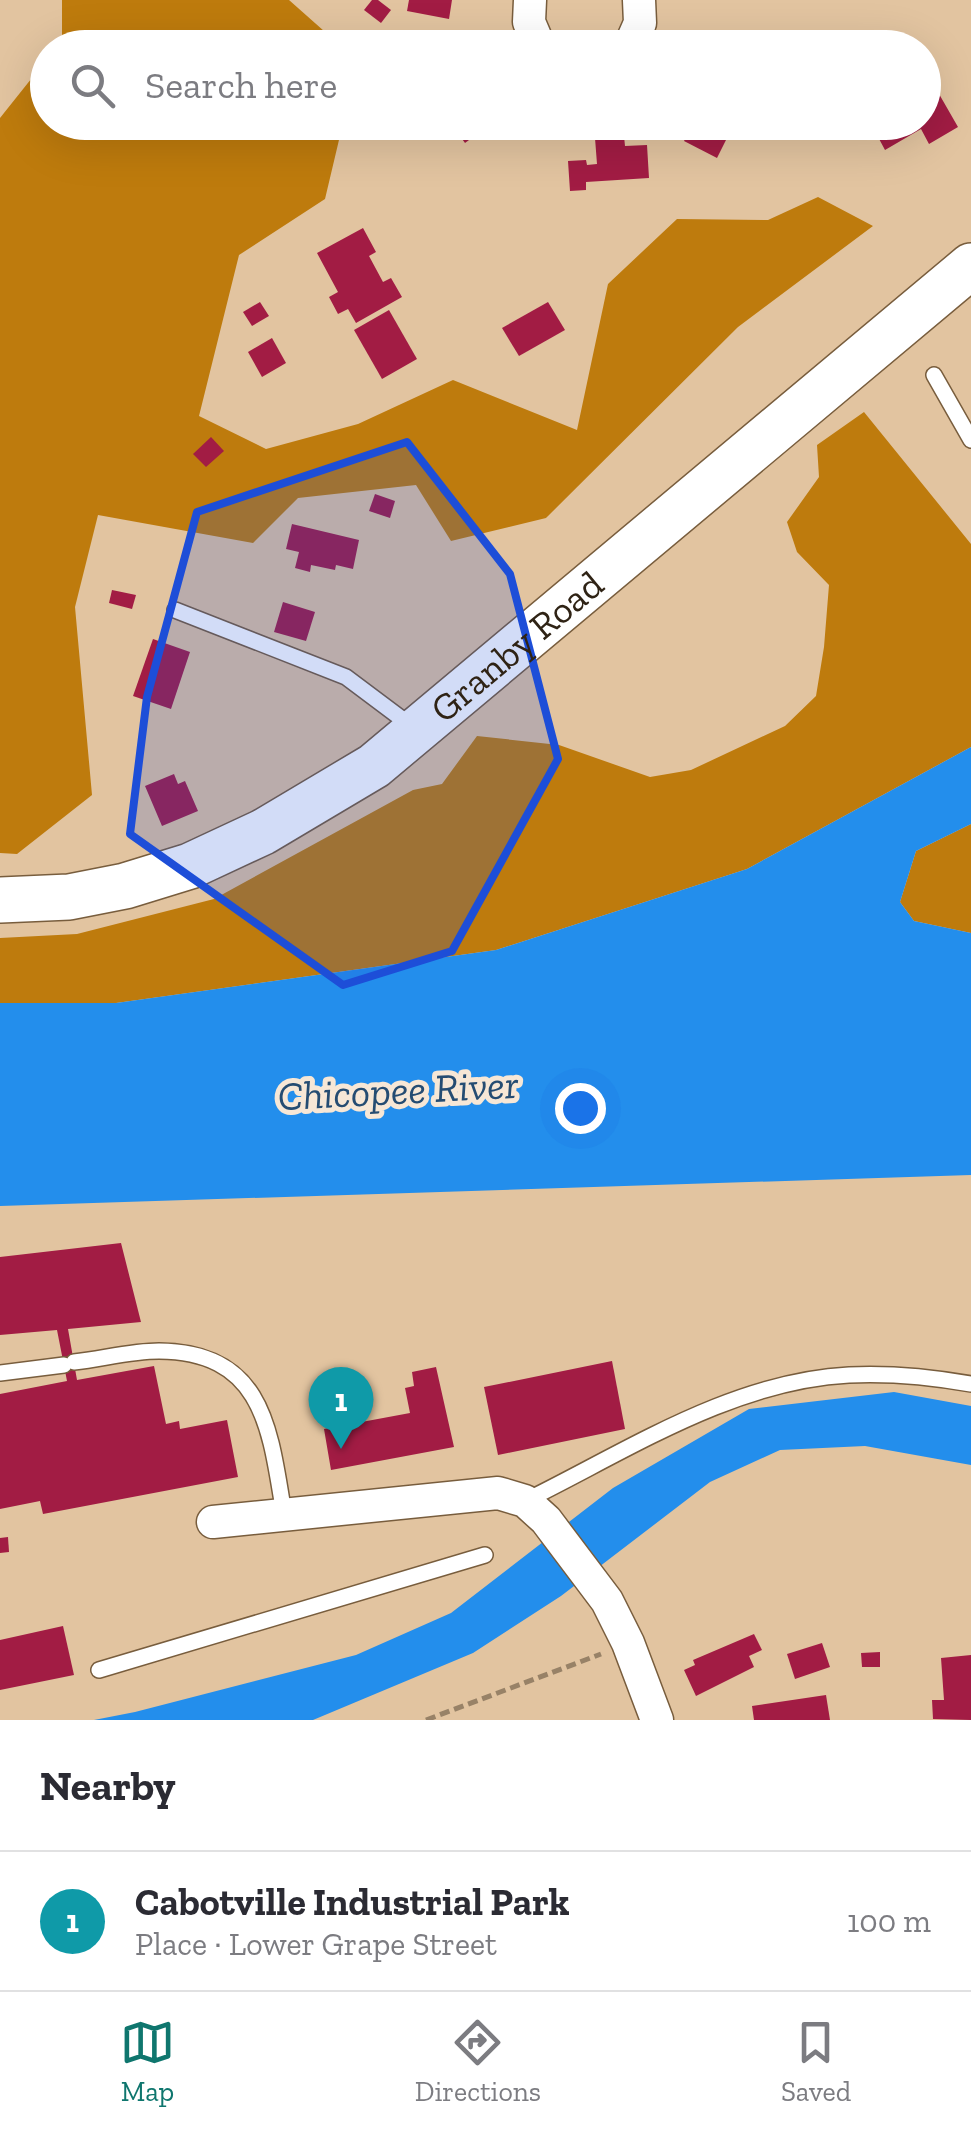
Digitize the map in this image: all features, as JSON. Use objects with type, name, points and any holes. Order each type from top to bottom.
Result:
[{"type":"main road","name":"Granby Road","points":[[0,900],[68,897],[124,886],[190,866],[304,810],[374,766],[971,266]]},
{"type":"street","points":[[530,0],[532,30]]},
{"type":"street","points":[[637,30],[639,0]]},
{"type":"street","points":[[213,1522],[498,1493],[524,1501],[554,1530],[606,1601],[628,1642],[649,1718]]},
{"type":"lane","points":[[934,376],[971,440]]},
{"type":"lane","points":[[175,610],[346,677],[417,730]]},
{"type":"lane","points":[[0,1373],[158,1351],[200,1356],[230,1368],[252,1392],[258,1406],[275,1463],[284,1514]]},
{"type":"lane","points":[[524,1501],[666,1429],[780,1388],[847,1375],[887,1374],[971,1384]]},
{"type":"lane","points":[[99,1670],[485,1555]]},
{"type":"path","points":[[426,1720],[602,1653]]},
{"type":"highlighted area","points":[[407,442],[510,574],[558,759],[452,951],[343,985],[130,834],[147,697],[197,512]]},
{"type":"shaded area","points":[[62,0],[289,0],[323,30],[62,30]]},
{"type":"shaded area","points":[[30,80],[30,140],[339,140],[325,199],[239,255],[199,416],[266,449],[358,424],[453,380],[577,430],[608,284],[677,219],[768,220],[818,197],[873,226],[738,327],[546,518],[451,541],[416,485],[298,498],[253,543],[98,515],[75,607],[92,795],[17,854],[0,853],[0,118]]},
{"type":"shaded area","points":[[864,412],[971,544],[971,747],[747,869],[496,950],[116,1003],[0,1003],[0,938],[77,934],[214,899],[413,790],[442,784],[477,736],[559,745],[650,777],[691,770],[785,726],[816,696],[829,585],[797,552],[787,522],[819,477],[817,445]]},
{"type":"shaded area","points":[[971,824],[971,933],[914,921],[900,902],[916,851]]},
{"type":"water","name":"Chicopee River","points":[[971,747],[971,824],[916,851],[900,902],[914,921],[971,933],[971,1175],[0,1206],[0,1003],[116,1003],[496,950],[747,869]]},
{"type":"water","points":[[894,1392],[971,1406],[971,1465],[865,1446],[780,1450],[710,1482],[561,1596],[473,1653],[313,1720],[94,1720],[356,1655],[451,1613],[613,1488],[749,1409]]},
{"type":"building","points":[[372,0],[391,10],[381,23],[364,10]]},
{"type":"building","points":[[409,0],[452,0],[449,19],[407,11]]},
{"type":"building","points":[[941,97],[958,127],[941,137]]},
{"type":"building","points":[[595,140],[624,140],[625,146],[647,145],[649,178],[586,182],[586,190],[570,191],[568,161],[597,164]]},
{"type":"building","points":[[684,140],[726,140],[717,158]]},
{"type":"building","points":[[880,140],[902,140],[885,150]]},
{"type":"building","points":[[363,228],[376,252],[369,256],[383,282],[391,278],[402,297],[356,323],[348,309],[338,314],[329,297],[338,292],[317,253]]},
{"type":"building","points":[[260,302],[269,316],[252,326],[243,312]]},
{"type":"building","points":[[548,302],[565,330],[519,356],[502,328]]},
{"type":"building","points":[[389,310],[417,359],[382,379],[354,330]]},
{"type":"building","points":[[272,338],[286,363],[262,377],[248,352]]},
{"type":"building","points":[[211,437],[224,451],[206,467],[193,454]]},
{"type":"building","points":[[375,494],[395,501],[390,518],[369,511]]},
{"type":"building","points":[[292,524],[359,540],[353,569],[311,565],[310,572],[295,568],[299,552],[286,549]]},
{"type":"building","points":[[112,590],[136,595],[132,609],[109,603]]},
{"type":"building","points":[[283,602],[315,612],[306,641],[274,632]]},
{"type":"building","points":[[153,639],[190,652],[171,709],[133,696]]},
{"type":"building","points":[[174,774],[178,784],[185,781],[198,811],[162,826],[145,786]]},
{"type":"building","points":[[121,1243],[141,1322],[68,1329],[77,1380],[154,1366],[166,1424],[179,1421],[180,1429],[227,1420],[238,1477],[43,1514],[40,1501],[0,1509],[0,1394],[67,1381],[57,1330],[0,1335],[0,1257]]},
{"type":"building","points":[[612,1361],[625,1429],[498,1455],[484,1387]]},
{"type":"building","points":[[436,1367],[454,1447],[331,1470],[324,1429],[410,1413],[405,1388],[414,1386],[412,1372]]},
{"type":"building","points":[[8,1537],[9,1552],[0,1553],[0,1538]]},
{"type":"building","points":[[63,1626],[74,1675],[0,1690],[0,1640]]},
{"type":"building","points":[[754,1634],[762,1650],[749,1656],[754,1667],[696,1696],[684,1670],[695,1665],[693,1660]]},
{"type":"building","points":[[822,1643],[830,1667],[795,1679],[787,1654]]},
{"type":"building","points":[[880,1652],[880,1667],[862,1667],[861,1653]]},
{"type":"building","points":[[971,1655],[971,1720],[933,1719],[932,1700],[944,1700],[941,1658]]},
{"type":"building","points":[[826,1695],[830,1720],[754,1720],[752,1706]]},
{"type":"place","name":"Cabotville Industrial Park","points":[[341,1449]]}]
